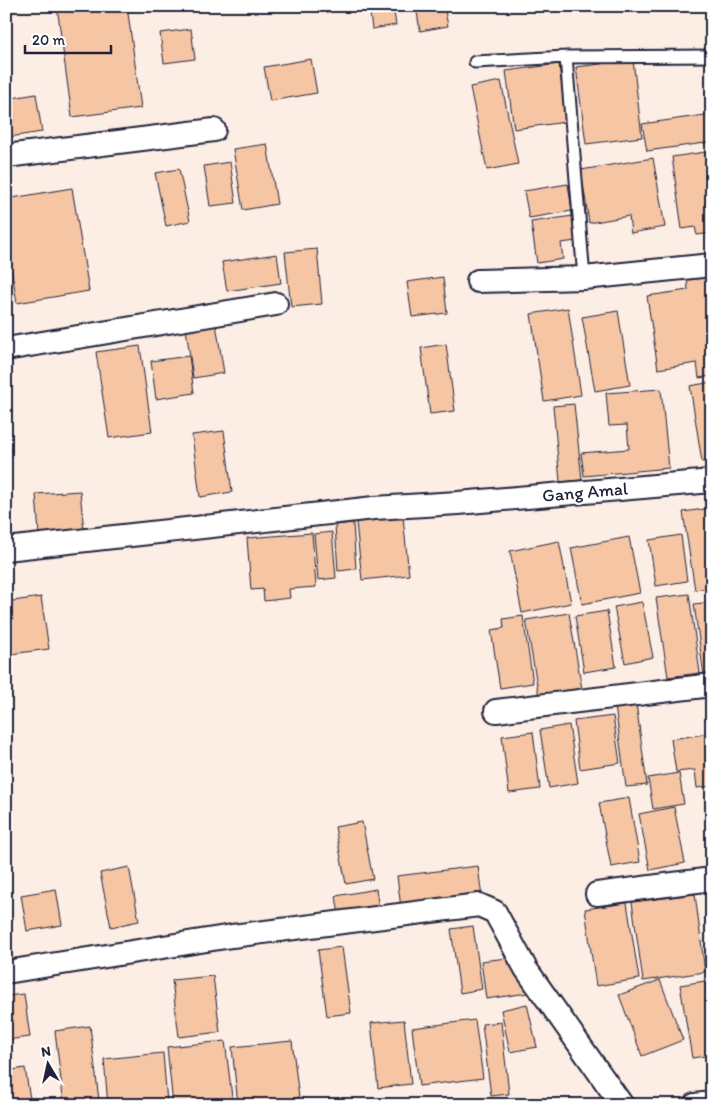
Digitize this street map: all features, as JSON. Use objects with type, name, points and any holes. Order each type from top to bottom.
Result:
[{"type":"street","points":[[6,156],[214,130]]},
{"type":"street","points":[[478,281],[584,278],[712,265]]},
{"type":"street","points":[[6,349],[276,304]]},
{"type":"street","name":"Gang Amal","points":[[6,550],[374,508],[458,503],[712,481]]},
{"type":"street","points":[[496,711],[712,686]]},
{"type":"street","points":[[597,894],[712,879]]},
{"type":"street","points":[[6,972],[232,936],[479,904],[494,912],[526,969],[622,1105]]},
{"type":"street","points":[[695,1105],[712,1103]]},
{"type":"lane","points":[[474,62],[566,57],[712,56]]},
{"type":"lane","points":[[566,57],[584,278]]},
{"type":"building","points":[[57,6],[127,6],[141,108],[72,117]]},
{"type":"building","points":[[369,6],[393,6],[396,25],[372,29]]},
{"type":"building","points":[[416,6],[444,6],[448,26],[420,31]]},
{"type":"building","points":[[191,29],[195,59],[164,63],[160,33]]},
{"type":"building","points":[[311,59],[317,93],[270,101],[264,67]]},
{"type":"building","points":[[633,60],[642,137],[586,144],[576,67]]},
{"type":"building","points":[[559,64],[566,122],[514,129],[506,71]]},
{"type":"building","points":[[501,81],[518,164],[487,170],[470,87]]},
{"type":"building","points":[[36,94],[42,132],[9,137],[6,99]]},
{"type":"building","points":[[712,114],[712,142],[647,151],[642,124]]},
{"type":"building","points":[[267,144],[277,204],[243,210],[233,149]]},
{"type":"building","points":[[712,151],[712,233],[697,235],[695,227],[682,229],[672,157]]},
{"type":"building","points":[[653,158],[665,227],[631,233],[629,216],[589,223],[581,170]]},
{"type":"building","points":[[230,162],[236,203],[210,206],[204,166]]},
{"type":"building","points":[[179,169],[190,221],[166,226],[155,173]]},
{"type":"building","points":[[568,184],[572,211],[529,218],[524,191]]},
{"type":"building","points":[[72,188],[89,291],[17,303],[6,236],[6,199]]},
{"type":"building","points":[[573,216],[576,241],[561,243],[563,259],[537,263],[531,222]]},
{"type":"building","points":[[317,249],[322,304],[291,307],[285,252]]},
{"type":"building","points":[[277,254],[281,283],[227,291],[222,262]]},
{"type":"building","points":[[443,277],[447,313],[412,317],[407,282]]},
{"type":"building","points":[[712,277],[712,376],[699,378],[697,363],[658,369],[647,296],[688,290],[687,280]]},
{"type":"building","points":[[568,308],[581,395],[544,401],[531,314]]},
{"type":"building","points":[[618,311],[630,385],[595,391],[582,317]]},
{"type":"building","points":[[216,324],[224,373],[193,378],[186,329]]},
{"type":"building","points":[[446,344],[455,411],[430,414],[421,348]]},
{"type":"building","points":[[140,346],[152,432],[109,438],[96,352]]},
{"type":"building","points":[[189,356],[194,393],[156,399],[151,361]]},
{"type":"building","points":[[712,382],[712,460],[702,462],[690,386]]},
{"type":"building","points":[[661,389],[669,468],[584,476],[581,453],[629,449],[627,425],[609,426],[606,393]]},
{"type":"building","points":[[574,404],[582,480],[560,482],[553,406]]},
{"type":"building","points":[[224,431],[232,492],[200,497],[192,435]]},
{"type":"building","points":[[80,491],[84,531],[39,535],[36,494]]},
{"type":"building","points":[[712,508],[712,587],[695,590],[683,512]]},
{"type":"building","points":[[403,517],[409,575],[362,580],[356,522]]},
{"type":"building","points":[[353,523],[356,569],[338,571],[335,525]]},
{"type":"building","points":[[332,532],[336,578],[318,580],[314,534]]},
{"type":"building","points":[[312,533],[316,587],[289,589],[290,598],[264,601],[263,589],[251,590],[247,538]]},
{"type":"building","points":[[681,535],[687,581],[656,586],[649,540]]},
{"type":"building","points":[[629,537],[640,593],[582,604],[571,548]]},
{"type":"building","points":[[559,541],[571,603],[522,613],[510,551]]},
{"type":"building","points":[[689,594],[700,673],[668,677],[656,598]]},
{"type":"building","points":[[41,597],[49,649],[11,654],[6,621],[6,602]]},
{"type":"building","points":[[642,602],[653,657],[625,663],[614,607]]},
{"type":"building","points":[[712,602],[712,675],[704,676],[694,604]]},
{"type":"building","points":[[607,611],[616,667],[584,672],[575,616]]},
{"type":"building","points":[[569,613],[582,689],[539,697],[526,620]]},
{"type":"building","points":[[523,616],[533,683],[500,688],[491,630],[504,628],[503,619]]},
{"type":"building","points":[[636,703],[647,785],[626,787],[615,706]]},
{"type":"building","points":[[613,716],[620,763],[580,769],[574,721]]},
{"type":"building","points":[[569,725],[578,783],[549,788],[540,730]]},
{"type":"building","points":[[533,732],[540,789],[509,793],[502,736]]},
{"type":"building","points":[[712,733],[712,786],[697,788],[695,770],[676,772],[671,739]]},
{"type":"building","points":[[679,773],[684,804],[653,809],[648,778]]},
{"type":"building","points":[[629,798],[640,862],[611,867],[599,803]]},
{"type":"building","points":[[674,807],[685,863],[650,870],[639,814]]},
{"type":"building","points":[[362,822],[373,879],[346,884],[335,827]]},
{"type":"building","points":[[478,866],[482,898],[401,908],[397,876]]},
{"type":"building","points":[[129,867],[139,921],[111,927],[100,873]]},
{"type":"building","points":[[56,889],[62,925],[27,931],[21,895]]},
{"type":"building","points":[[376,889],[380,915],[340,922],[336,896]]},
{"type":"building","points":[[695,894],[705,972],[643,981],[632,902]]},
{"type":"building","points":[[627,903],[639,979],[596,986],[585,909]]},
{"type":"building","points":[[473,926],[482,989],[460,993],[451,929]]},
{"type":"building","points":[[342,947],[351,1013],[327,1016],[318,950]]},
{"type":"building","points":[[508,958],[509,965],[516,964],[524,968],[528,993],[486,999],[481,961]]},
{"type":"building","points":[[213,976],[220,1032],[179,1037],[172,980]]},
{"type":"building","points":[[660,980],[683,1040],[642,1056],[619,995]]},
{"type":"building","points":[[705,981],[712,1025],[712,1055],[692,1058],[680,985]]},
{"type":"building","points":[[24,994],[30,1037],[6,1040],[6,996]]},
{"type":"building","points":[[527,1004],[537,1047],[510,1052],[501,1010]]},
{"type":"building","points":[[404,1020],[411,1084],[378,1088],[371,1023]]},
{"type":"building","points":[[475,1020],[483,1078],[419,1086],[412,1028]]},
{"type":"building","points":[[501,1022],[509,1094],[491,1096],[482,1024]]},
{"type":"building","points":[[90,1026],[99,1100],[85,1102],[85,1105],[64,1105],[55,1031]]},
{"type":"building","points":[[225,1041],[233,1105],[173,1105],[167,1047]]},
{"type":"building","points":[[292,1041],[299,1098],[238,1105],[232,1047]]},
{"type":"building","points":[[163,1053],[167,1103],[108,1105],[104,1059]]},
{"type":"building","points":[[25,1068],[31,1105],[6,1105],[6,1071]]}]
